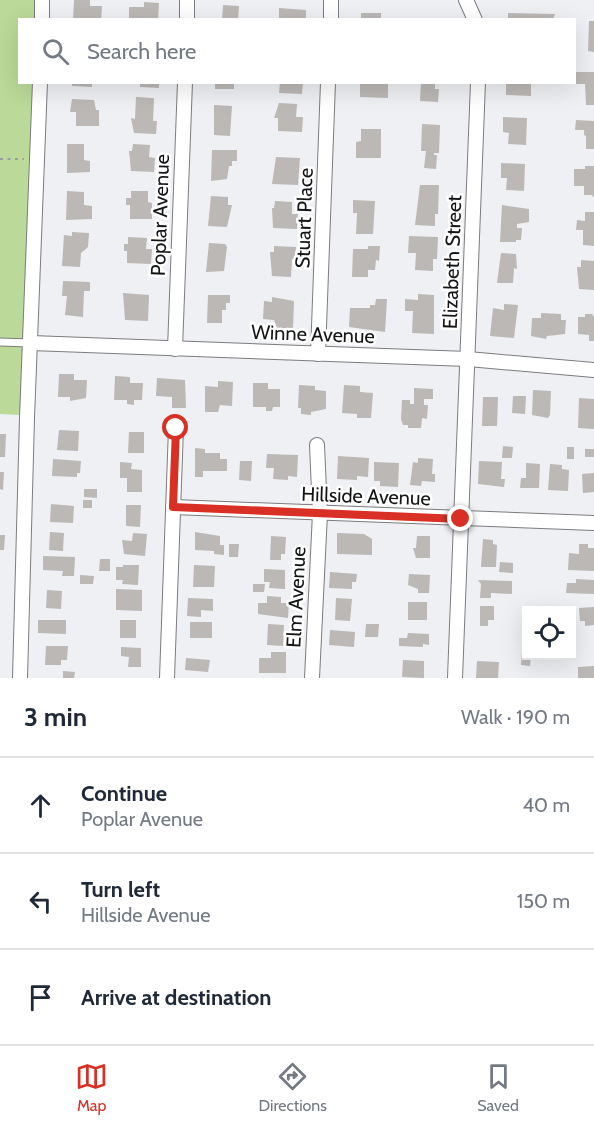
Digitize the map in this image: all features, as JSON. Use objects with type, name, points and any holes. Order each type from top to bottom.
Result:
[{"type":"street","points":[[42,0],[42,18]]},
{"type":"street","points":[[187,18],[188,0]]},
{"type":"street","points":[[331,0],[331,18]]},
{"type":"street","points":[[466,0],[474,18]]},
{"type":"street","points":[[20,678],[40,84]]},
{"type":"street","name":"Poplar Avenue","points":[[175,348],[184,84]]},
{"type":"street","name":"Stuart Place","points":[[318,354],[328,84]]},
{"type":"street","name":"Elizabeth Street","points":[[455,678],[478,84]]},
{"type":"street","name":"Winne Avenue","points":[[31,343],[468,359],[594,370]]},
{"type":"street","points":[[167,678],[176,428]]},
{"type":"street","name":"Elm Avenue","points":[[312,678],[320,513],[317,445]]},
{"type":"street","name":"Hillside Avenue","points":[[173,507],[594,523]]},
{"type":"lane","points":[[0,342],[31,343]]},
{"type":"path","points":[[0,159],[26,159]]},
{"type":"green space","points":[[0,0],[42,0],[42,18],[18,18],[18,84],[40,84],[31,343],[19,415],[0,414]]},
{"type":"building","points":[[74,0],[90,0],[90,6],[102,6],[101,18],[73,18]]},
{"type":"building","points":[[144,2],[159,3],[158,18],[129,18],[129,7],[144,7]]},
{"type":"building","points":[[223,5],[239,6],[238,18],[222,18]]},
{"type":"building","points":[[279,8],[306,10],[306,18],[279,18]]},
{"type":"building","points":[[361,13],[381,13],[381,18],[361,18]]},
{"type":"building","points":[[508,13],[555,14],[554,18],[508,18]]},
{"type":"building","points":[[589,21],[594,21],[594,52],[588,51]]},
{"type":"building","points":[[576,72],[594,72],[594,105],[586,105],[585,84],[576,84]]},
{"type":"building","points":[[72,84],[92,84],[92,87],[72,86]]},
{"type":"building","points":[[140,84],[159,84],[159,88],[140,87]]},
{"type":"building","points":[[215,84],[234,84],[234,89],[215,89]]},
{"type":"building","points":[[280,84],[303,84],[302,94],[279,93]]},
{"type":"building","points":[[360,84],[388,84],[388,98],[360,97]]},
{"type":"building","points":[[421,84],[435,84],[435,89],[439,89],[438,102],[420,101]]},
{"type":"building","points":[[506,84],[531,84],[531,96],[506,95]]},
{"type":"building","points":[[136,97],[154,98],[153,121],[157,121],[156,134],[134,133],[131,118],[135,119]]},
{"type":"building","points":[[72,99],[94,100],[96,110],[99,110],[99,126],[76,126],[76,112],[70,112]]},
{"type":"building","points":[[279,103],[297,104],[296,117],[303,117],[302,132],[278,131],[278,118],[274,118]]},
{"type":"building","points":[[214,105],[232,106],[230,136],[214,135]]},
{"type":"building","points":[[503,117],[527,118],[526,145],[508,144],[509,133],[503,132]]},
{"type":"building","points":[[576,120],[594,121],[594,149],[586,149],[584,130],[575,130]]},
{"type":"building","points":[[422,124],[440,125],[439,153],[434,153],[437,155],[436,169],[424,168],[426,151],[421,151]]},
{"type":"building","points":[[361,129],[381,129],[381,158],[356,158],[356,142],[361,141]]},
{"type":"building","points":[[67,144],[84,144],[84,160],[90,161],[90,172],[67,173]]},
{"type":"building","points":[[133,144],[150,145],[149,157],[155,158],[154,172],[131,171],[129,151],[132,151]]},
{"type":"building","points":[[212,150],[237,150],[237,161],[232,161],[232,166],[229,166],[227,179],[211,181]]},
{"type":"building","points":[[276,157],[300,158],[298,185],[272,184]]},
{"type":"building","points":[[501,163],[525,164],[524,191],[506,190],[507,178],[501,178]]},
{"type":"building","points":[[585,166],[594,166],[594,198],[592,195],[584,195],[584,186],[574,186],[574,169],[585,169]]},
{"type":"building","points":[[420,185],[439,185],[438,214],[435,214],[435,226],[415,225]]},
{"type":"building","points":[[67,191],[84,192],[84,205],[92,206],[92,219],[66,220]]},
{"type":"building","points":[[131,191],[148,191],[148,202],[152,203],[152,219],[130,219],[130,205],[126,205],[126,198],[131,198]]},
{"type":"building","points":[[211,196],[228,197],[228,205],[232,205],[227,227],[208,226]]},
{"type":"building","points":[[353,200],[375,201],[373,234],[356,234],[357,213],[353,213]]},
{"type":"building","points":[[275,201],[292,202],[292,214],[298,214],[297,229],[273,228],[272,208],[274,208]]},
{"type":"building","points":[[502,205],[529,209],[529,222],[517,224],[517,228],[522,228],[521,240],[500,242]]},
{"type":"building","points":[[585,212],[594,212],[594,246],[583,245],[583,230],[576,230],[577,220],[585,221]]},
{"type":"building","points":[[72,232],[89,233],[88,247],[81,253],[80,267],[62,266],[64,235],[72,236]]},
{"type":"building","points":[[409,236],[438,237],[437,259],[433,259],[433,271],[415,270],[416,253],[408,253]]},
{"type":"building","points":[[128,237],[147,238],[146,249],[152,249],[151,264],[127,263],[127,251],[124,251],[124,244],[128,244]]},
{"type":"building","points":[[209,243],[225,244],[227,247],[224,271],[206,272]]},
{"type":"building","points":[[274,246],[296,247],[295,259],[292,259],[291,277],[272,276],[270,252],[274,252]]},
{"type":"building","points":[[368,246],[380,246],[379,261],[376,260],[375,270],[368,270],[368,277],[352,277],[353,249],[368,249]]},
{"type":"building","points":[[501,253],[516,254],[517,269],[514,268],[513,283],[497,283]]},
{"type":"building","points":[[581,260],[594,261],[594,290],[579,289],[577,267],[581,267]]},
{"type":"building","points":[[63,281],[90,282],[90,291],[84,291],[83,317],[65,315],[67,296],[62,296]]},
{"type":"building","points":[[123,293],[149,295],[148,321],[125,320]]},
{"type":"building","points":[[418,294],[434,295],[434,334],[412,333],[413,311],[405,311],[405,299],[418,300]]},
{"type":"building","points":[[208,295],[230,295],[230,303],[226,303],[226,310],[222,310],[222,323],[207,323]]},
{"type":"building","points":[[272,297],[294,301],[293,328],[277,328],[274,320],[263,319],[264,301],[272,302]]},
{"type":"building","points":[[376,299],[387,299],[385,332],[349,327],[350,308],[370,308],[370,305],[375,305]]},
{"type":"building","points":[[504,304],[518,305],[514,338],[490,336],[493,308],[504,310]]},
{"type":"building","points":[[541,313],[561,314],[561,320],[566,320],[565,334],[547,336],[546,339],[531,336],[532,318],[541,318]]},
{"type":"building","points":[[585,314],[592,314],[594,317],[594,341],[589,341],[589,335],[578,334],[578,317],[585,317]]},
{"type":"building","points":[[59,374],[74,374],[74,380],[87,380],[86,398],[70,401],[70,397],[58,397]]},
{"type":"building","points":[[115,376],[130,377],[130,383],[143,383],[142,400],[134,400],[134,405],[127,404],[127,400],[114,400]]},
{"type":"building","points":[[157,378],[185,380],[186,408],[172,408],[172,397],[156,396]]},
{"type":"building","points":[[218,381],[233,382],[232,406],[220,405],[218,412],[205,412],[205,386],[218,387]]},
{"type":"building","points":[[253,383],[268,383],[268,389],[280,389],[280,407],[273,407],[272,411],[266,411],[266,407],[253,407]]},
{"type":"building","points":[[299,385],[315,386],[315,390],[326,391],[326,409],[311,412],[311,415],[301,414],[301,408],[298,408]]},
{"type":"building","points":[[344,385],[360,386],[360,392],[373,393],[371,418],[357,418],[357,414],[342,413]]},
{"type":"building","points":[[414,388],[433,389],[433,399],[424,399],[424,405],[428,405],[427,419],[422,418],[421,428],[408,428],[408,425],[403,425],[401,419],[402,400],[410,400],[410,404],[414,404]]},
{"type":"building","points":[[533,390],[551,391],[548,418],[532,415]]},
{"type":"building","points":[[513,396],[526,396],[525,414],[512,413]]},
{"type":"building","points":[[483,397],[498,397],[497,426],[482,426]]},
{"type":"building","points":[[579,398],[594,399],[594,429],[578,428]]},
{"type":"building","points":[[59,430],[79,431],[78,451],[57,450]]},
{"type":"building","points":[[129,432],[144,432],[144,453],[128,453]]},
{"type":"building","points":[[0,434],[6,434],[5,457],[0,457]]},
{"type":"building","points":[[503,446],[513,447],[512,458],[502,458]]},
{"type":"building","points":[[567,447],[574,447],[574,459],[567,459]]},
{"type":"building","points":[[195,448],[205,449],[205,453],[220,453],[220,459],[227,459],[227,471],[203,471],[203,477],[195,477]]},
{"type":"building","points":[[585,449],[594,449],[594,457],[585,457]]},
{"type":"building","points":[[267,454],[298,455],[297,477],[288,476],[288,480],[273,479],[274,468],[266,468]]},
{"type":"building","points":[[338,456],[369,458],[368,477],[357,476],[357,480],[337,479]]},
{"type":"building","points":[[418,458],[433,459],[432,474],[435,474],[435,482],[422,481],[421,486],[410,485],[413,462],[418,463]]},
{"type":"building","points":[[53,459],[81,461],[80,473],[77,473],[77,477],[52,476]]},
{"type":"building","points":[[240,461],[252,461],[251,481],[239,480]]},
{"type":"building","points":[[479,461],[502,462],[501,479],[505,479],[504,487],[478,484]]},
{"type":"building","points":[[120,462],[132,463],[131,469],[142,470],[142,492],[127,492],[127,478],[120,478]]},
{"type":"building","points":[[374,462],[399,463],[398,487],[380,486],[380,481],[374,481]]},
{"type":"building","points":[[526,463],[540,464],[539,488],[520,488],[521,478],[526,478]]},
{"type":"building","points":[[550,464],[562,465],[562,469],[569,470],[568,491],[548,490]]},
{"type":"building","points":[[0,472],[4,472],[3,490],[0,489]]},
{"type":"building","points":[[594,473],[594,492],[583,493],[582,474]]},
{"type":"building","points":[[84,489],[97,489],[97,498],[84,497]]},
{"type":"building","points":[[83,500],[92,500],[92,508],[83,508]]},
{"type":"building","points":[[51,504],[74,506],[73,523],[50,522]]},
{"type":"building","points":[[126,505],[141,505],[140,527],[126,526]]},
{"type":"building","points":[[50,532],[64,533],[63,551],[49,550]]},
{"type":"building","points":[[195,532],[220,536],[220,545],[224,545],[224,555],[214,554],[214,551],[195,550]]},
{"type":"building","points":[[133,533],[147,534],[145,556],[124,554],[122,540],[132,541]]},
{"type":"building","points":[[337,533],[364,534],[372,539],[372,555],[337,554]]},
{"type":"building","points":[[0,535],[5,535],[4,550],[0,550]]},
{"type":"building","points":[[271,536],[286,537],[285,554],[281,554],[281,560],[270,560]]},
{"type":"building","points":[[417,536],[430,536],[430,558],[416,558],[413,548],[416,548]]},
{"type":"building","points":[[483,539],[493,540],[493,544],[497,545],[496,567],[481,567]]},
{"type":"building","points":[[229,544],[239,544],[238,557],[229,557]]},
{"type":"building","points":[[579,544],[588,544],[588,548],[594,548],[594,571],[568,570],[569,553],[579,554]]},
{"type":"building","points":[[43,556],[75,557],[74,576],[62,576],[63,571],[43,570]]},
{"type":"building","points":[[100,559],[110,559],[110,571],[99,571]]},
{"type":"building","points":[[500,562],[513,563],[513,573],[499,572]]},
{"type":"building","points":[[123,565],[139,565],[138,585],[122,584],[123,580],[116,580],[116,567],[123,567]]},
{"type":"building","points":[[194,565],[215,566],[214,587],[193,587]]},
{"type":"building","points":[[264,569],[285,570],[285,589],[269,588],[270,582],[264,582]]},
{"type":"building","points":[[330,572],[357,574],[356,582],[352,582],[352,589],[329,588]]},
{"type":"building","points":[[409,574],[430,575],[429,593],[418,593],[418,589],[408,585]]},
{"type":"building","points":[[80,575],[94,576],[93,584],[80,584]]},
{"type":"building","points":[[576,579],[594,580],[594,594],[566,593],[567,583],[576,583]]},
{"type":"building","points":[[478,580],[512,581],[512,594],[491,593],[491,598],[480,598],[481,584]]},
{"type":"building","points":[[253,584],[265,584],[264,592],[253,592]]},
{"type":"building","points":[[116,589],[142,590],[142,611],[116,610]]},
{"type":"building","points":[[47,590],[62,591],[61,609],[46,608]]},
{"type":"building","points":[[267,596],[281,597],[281,603],[289,603],[288,618],[258,614],[258,603],[267,603]]},
{"type":"building","points":[[188,598],[213,599],[213,611],[201,610],[201,617],[187,616]]},
{"type":"building","points":[[336,598],[352,599],[350,621],[335,620]]},
{"type":"building","points":[[408,602],[427,602],[427,620],[408,620]]},
{"type":"building","points":[[480,606],[494,606],[494,620],[488,620],[488,626],[480,626]]},
{"type":"building","points":[[594,607],[594,625],[585,626],[585,621],[580,621],[579,608]]},
{"type":"building","points":[[38,620],[66,620],[66,634],[38,633]]},
{"type":"building","points":[[120,620],[136,620],[136,638],[120,638]]},
{"type":"building","points":[[190,622],[212,622],[212,638],[190,638]]},
{"type":"building","points":[[268,624],[284,625],[283,646],[267,645]]},
{"type":"building","points":[[366,624],[379,624],[378,637],[365,637]]},
{"type":"building","points":[[330,630],[355,632],[354,647],[329,645]]},
{"type":"building","points":[[408,633],[429,634],[429,645],[399,646],[399,638],[407,638]]},
{"type":"building","points":[[46,646],[68,646],[67,660],[61,660],[61,665],[45,665]]},
{"type":"building","points":[[121,647],[141,648],[141,667],[128,667],[129,657],[121,656]]},
{"type":"building","points":[[271,652],[286,652],[286,673],[259,673],[259,658],[271,658]]},
{"type":"building","points":[[522,652],[522,660],[531,660],[530,666],[521,665]]},
{"type":"building","points":[[186,658],[210,660],[208,672],[185,670]]},
{"type":"building","points":[[403,660],[424,661],[424,678],[402,677]]},
{"type":"building","points":[[477,661],[499,662],[498,678],[476,678]]},
{"type":"building","points":[[594,666],[594,678],[578,678],[578,667]]},
{"type":"building","points":[[63,671],[75,672],[74,678],[63,678]]},
{"type":"route","points":[[176,428],[173,507],[461,519]]}]
